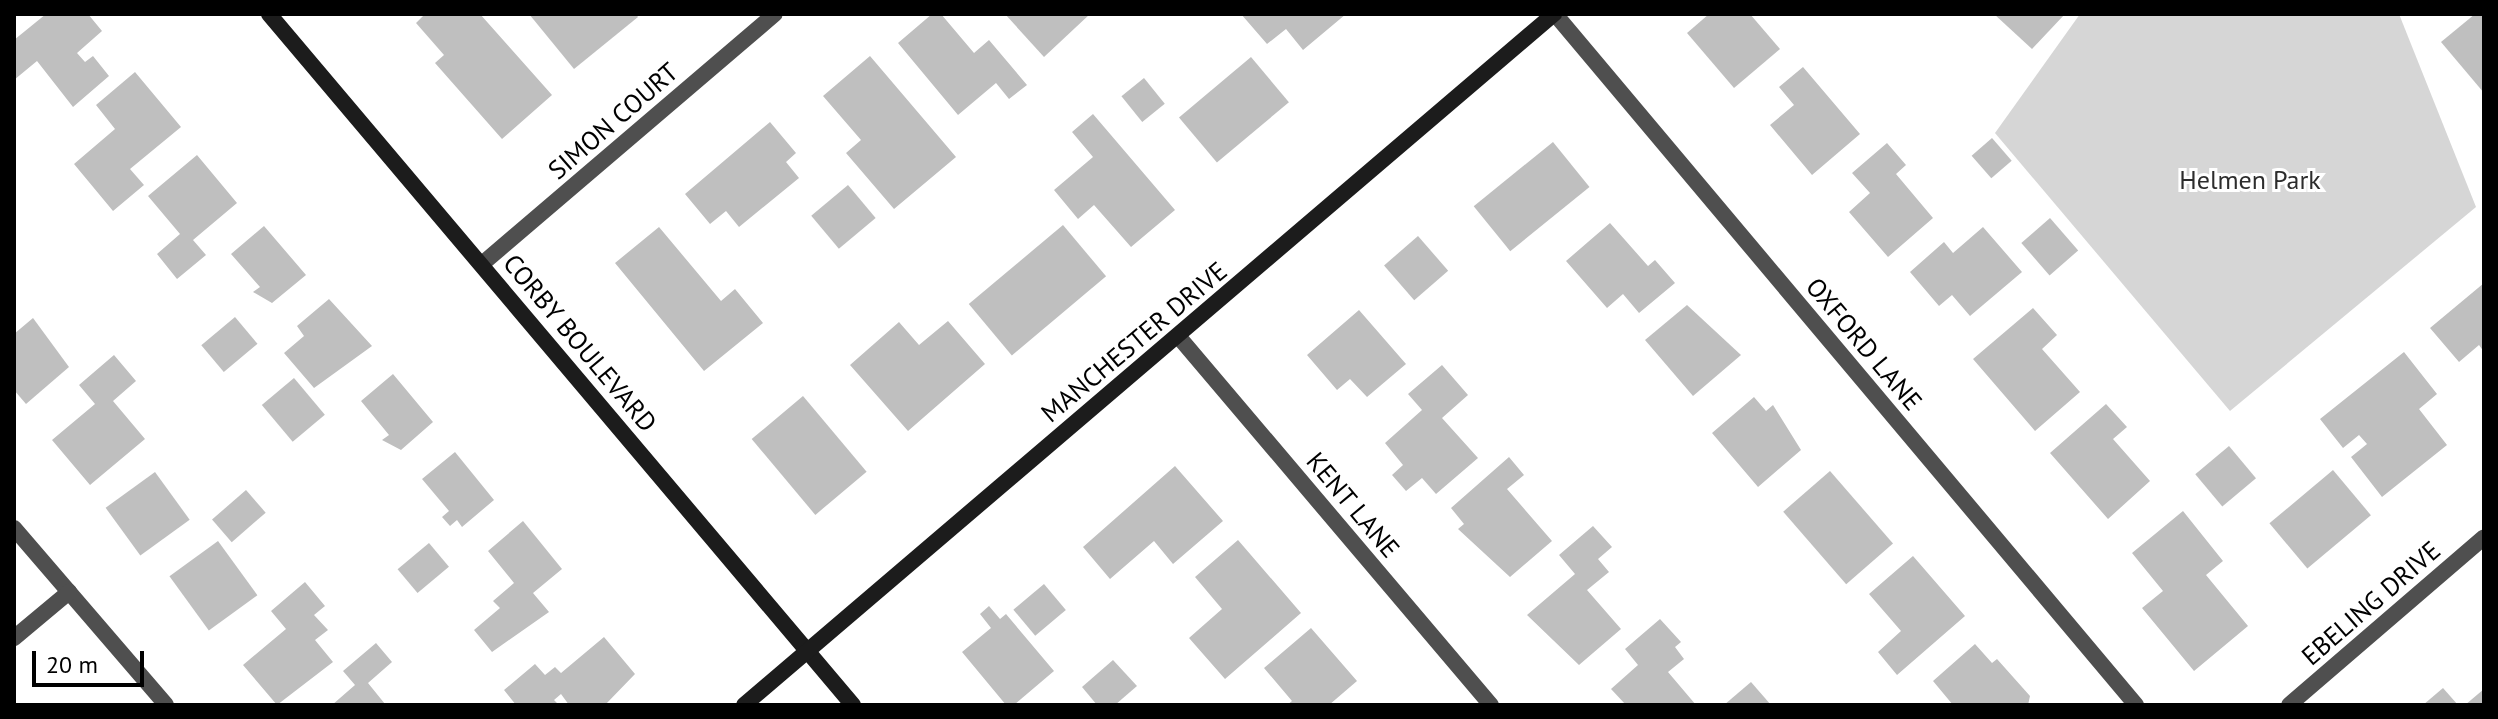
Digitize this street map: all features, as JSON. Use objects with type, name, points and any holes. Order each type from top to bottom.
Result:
[{"type":"street","name":"CORBY BOULEVARD","points":[[269,14],[853,705]]},
{"type":"street","name":"SIMON COURT","points":[[482,264],[775,14]]},
{"type":"street","name":"MANCHESTER DRIVE","points":[[744,705],[1555,14]]},
{"type":"street","name":"OXFORD LANE","points":[[1555,14],[2136,705]]},
{"type":"street","name":"KENT LANE","points":[[1178,336],[1491,705]]},
{"type":"street","points":[[14,528],[166,705]]},
{"type":"street","name":"EBELING DRIVE","points":[[2289,705],[2484,537]]},
{"type":"street","points":[[14,638],[69,592]]},
{"type":"green space","name":"Helmen Park","points":[[2080,14],[2399,14],[2476,207],[2230,411],[1995,133]]},
{"type":"building","points":[[46,14],[88,14],[102,31],[77,53],[85,62],[93,56],[109,76],[73,107],[37,61],[14,80],[14,40]]},
{"type":"building","points":[[425,14],[480,14],[552,95],[502,139],[435,63],[444,55],[416,23]]},
{"type":"building","points":[[529,14],[636,14],[638,17],[574,69]]},
{"type":"building","points":[[932,14],[941,14],[974,53],[989,40],[1027,85],[1009,99],[996,83],[958,115],[898,43]]},
{"type":"building","points":[[1005,14],[1090,14],[1044,57]]},
{"type":"building","points":[[1241,14],[1346,14],[1303,50],[1286,29],[1267,44]]},
{"type":"building","points":[[1709,14],[1750,14],[1780,49],[1734,88],[1687,33]]},
{"type":"building","points":[[1994,14],[2065,14],[2032,49]]},
{"type":"building","points":[[2475,14],[2484,14],[2484,93],[2441,42]]},
{"type":"building","points":[[870,56],[956,157],[894,209],[846,153],[861,140],[823,96]]},
{"type":"building","points":[[1251,57],[1289,102],[1217,163],[1179,117]]},
{"type":"building","points":[[1803,67],[1860,134],[1812,175],[1770,125],[1794,105],[1779,87]]},
{"type":"building","points":[[135,72],[181,127],[130,169],[144,185],[113,211],[74,164],[115,129],[96,105]]},
{"type":"building","points":[[1144,78],[1165,104],[1142,122],[1121,96]]},
{"type":"building","points":[[1093,114],[1175,210],[1131,247],[1094,205],[1078,219],[1054,190],[1093,157],[1072,132]]},
{"type":"building","points":[[770,122],[796,153],[786,162],[799,178],[739,227],[726,211],[710,224],[685,194]]},
{"type":"building","points":[[1992,138],[2012,161],[1991,178],[1972,156]]},
{"type":"building","points":[[1553,142],[1590,187],[1510,251],[1474,206]]},
{"type":"building","points":[[1887,143],[1906,165],[1896,174],[1933,218],[1888,257],[1849,212],[1870,193],[1852,173]]},
{"type":"building","points":[[197,155],[237,203],[193,240],[206,255],[177,279],[157,254],[180,234],[148,196]]},
{"type":"building","points":[[848,185],[876,218],[839,249],[811,216]]},
{"type":"building","points":[[2050,218],[2078,250],[2050,275],[2021,243]]},
{"type":"building","points":[[1610,223],[1648,266],[1655,260],[1675,283],[1639,313],[1623,294],[1607,308],[1566,261]]},
{"type":"building","points":[[1063,225],[1106,276],[1012,355],[969,304]]},
{"type":"building","points":[[264,226],[306,275],[272,303],[253,292],[260,287],[231,254]]},
{"type":"building","points":[[659,227],[721,301],[735,289],[763,323],[704,371],[615,263]]},
{"type":"building","points":[[1983,227],[2022,272],[1970,316],[1952,295],[1939,306],[1910,272],[1944,242],[1953,253]]},
{"type":"building","points":[[1418,236],[1448,271],[1414,300],[1384,266]]},
{"type":"building","points":[[2484,283],[2484,352],[2479,345],[2459,362],[2430,328]]},
{"type":"building","points":[[329,299],[372,346],[314,388],[284,353],[304,336],[297,326]]},
{"type":"building","points":[[1687,305],[1741,355],[1693,396],[1645,340]]},
{"type":"building","points":[[2033,308],[2057,335],[2042,349],[2080,392],[2035,431],[1973,359]]},
{"type":"building","points":[[1359,310],[1406,364],[1367,397],[1350,379],[1337,390],[1307,355]]},
{"type":"building","points":[[235,317],[257,344],[224,372],[201,345]]},
{"type":"building","points":[[33,318],[69,367],[26,404],[14,390],[14,334]]},
{"type":"building","points":[[948,321],[985,364],[908,431],[850,365],[899,322],[919,345]]},
{"type":"building","points":[[2404,352],[2437,394],[2419,409],[2447,445],[2382,497],[2351,457],[2367,444],[2359,435],[2343,448],[2320,419]]},
{"type":"building","points":[[114,355],[136,381],[113,401],[145,439],[90,485],[52,440],[95,404],[79,385]]},
{"type":"building","points":[[1442,365],[1468,395],[1442,418],[1478,458],[1436,494],[1422,478],[1406,491],[1392,475],[1403,465],[1385,443],[1422,410],[1408,394]]},
{"type":"building","points":[[393,374],[433,422],[401,450],[382,440],[389,435],[361,401]]},
{"type":"building","points":[[294,378],[325,415],[293,442],[262,405]]},
{"type":"building","points":[[803,396],[867,472],[815,515],[752,439]]},
{"type":"building","points":[[1754,397],[1766,411],[1773,405],[1801,450],[1758,487],[1712,433]]},
{"type":"building","points":[[2106,404],[2127,427],[2113,439],[2150,481],[2108,519],[2050,453]]},
{"type":"building","points":[[2229,446],[2256,478],[2222,506],[2195,474]]},
{"type":"building","points":[[455,452],[494,500],[462,527],[457,520],[450,526],[442,517],[449,511],[422,479]]},
{"type":"building","points":[[1509,457],[1524,475],[1507,489],[1552,541],[1510,577],[1458,529],[1464,524],[1451,508]]},
{"type":"building","points":[[1175,466],[1223,521],[1173,564],[1154,541],[1110,579],[1083,547]]},
{"type":"building","points":[[2333,470],[2371,515],[2307,569],[2269,523]]},
{"type":"building","points":[[1830,471],[1893,543],[1846,584],[1783,512]]},
{"type":"building","points":[[155,472],[190,520],[140,556],[106,508]]},
{"type":"building","points":[[246,490],[266,513],[232,542],[212,520]]},
{"type":"building","points":[[2183,511],[2223,561],[2206,575],[2248,626],[2194,671],[2142,608],[2163,591],[2132,553]]},
{"type":"building","points":[[523,521],[562,569],[533,593],[549,612],[492,652],[474,630],[500,608],[493,601],[514,583],[488,551]]},
{"type":"building","points":[[1593,526],[1612,547],[1598,559],[1609,572],[1587,590],[1621,629],[1579,665],[1527,615],[1575,574],[1559,555]]},
{"type":"building","points":[[1238,540],[1301,613],[1225,679],[1189,638],[1222,609],[1195,577]]},
{"type":"building","points":[[218,541],[257,595],[209,630],[169,576]]},
{"type":"building","points":[[429,543],[449,567],[418,593],[398,569]]},
{"type":"building","points":[[1913,556],[1965,616],[1897,675],[1878,652],[1901,631],[1869,594]]},
{"type":"building","points":[[305,582],[325,606],[314,615],[328,630],[315,640],[333,662],[277,705],[243,665],[286,629],[271,611]]},
{"type":"building","points":[[1044,584],[1066,610],[1035,636],[1013,610]]},
{"type":"building","points":[[989,606],[1000,619],[1006,614],[1054,671],[1014,705],[1006,705],[962,652],[991,628],[980,614]]},
{"type":"building","points":[[1660,619],[1681,642],[1675,647],[1684,659],[1668,672],[1696,705],[1626,705],[1611,689],[1638,665],[1625,649]]},
{"type":"building","points":[[1311,628],[1357,681],[1329,705],[1287,705],[1292,701],[1264,668]]},
{"type":"building","points":[[604,637],[635,674],[605,705],[569,705],[561,694],[554,700],[559,705],[516,705],[504,690],[535,664],[545,675],[555,667],[561,673]]},
{"type":"building","points":[[376,643],[392,662],[368,683],[385,704],[332,705],[355,685],[343,671]]},
{"type":"building","points":[[1975,644],[1992,663],[1997,659],[2030,696],[2028,705],[1953,705],[1933,681]]},
{"type":"building","points":[[1113,660],[1137,686],[1115,705],[1097,705],[1082,687]]},
{"type":"building","points":[[1751,682],[1771,705],[1724,705]]},
{"type":"building","points":[[2443,688],[2458,705],[2423,705]]},
{"type":"building","points":[[2484,689],[2484,705],[2465,705]]}]
